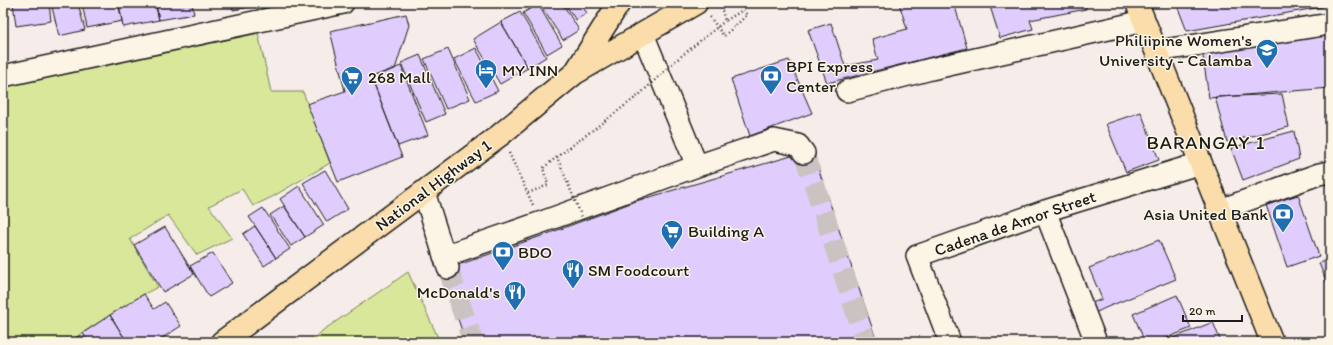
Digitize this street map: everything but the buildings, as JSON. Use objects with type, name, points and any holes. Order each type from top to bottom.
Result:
[{"type":"main road","name":"National Highway 1","points":[[222,342],[500,135],[575,73],[619,3]]},
{"type":"main road","points":[[575,73],[643,34],[698,6]]},
{"type":"main road","points":[[1141,12],[1272,342]]},
{"type":"street","points":[[3,76],[343,3]]},
{"type":"street","points":[[847,91],[1141,12]]},
{"type":"street","points":[[1157,51],[1330,24]]},
{"type":"street","points":[[643,34],[697,166]]},
{"type":"street","points":[[424,192],[446,262],[542,222],[774,140],[798,145],[804,152]]},
{"type":"street","name":"Cadena de Amor Street","points":[[950,342],[917,256],[1045,211],[1201,163]]},
{"type":"street","points":[[1220,210],[1319,174],[1330,172]]},
{"type":"street","points":[[1045,211],[1096,342]]},
{"type":"path","points":[[720,3],[725,21]]},
{"type":"path","points":[[528,194],[548,185],[543,168],[639,95],[674,62],[725,21],[743,10],[747,15],[724,36],[698,6]]},
{"type":"path","points":[[500,135],[542,222]]},
{"type":"path","points":[[557,157],[583,220]]},
{"type":"green space","points":[[257,28],[271,92],[303,92],[330,163],[272,197],[253,206],[242,189],[209,206],[232,238],[197,255],[168,215],[130,239],[158,287],[144,294],[68,342],[3,342],[3,82]]},
{"type":"green space","points":[[408,272],[440,342],[312,342],[322,331]]},
{"type":"tunnel","points":[[804,153],[866,342]]},
{"type":"tunnel","points":[[448,268],[473,342]]},
{"type":"place","name":"Philiipine Women's University - Calamba","points":[[1267,70]]},
{"type":"place","name":"MY INN","points":[[486,90]]},
{"type":"place","name":"268 Mall","points":[[352,96]]},
{"type":"place","name":"BPI Express Center","points":[[771,96]]},
{"type":"place","name":"Asia United Bank","points":[[1283,234]]},
{"type":"place","name":"Building A","points":[[672,250]]},
{"type":"place","name":"BDO","points":[[503,272]]},
{"type":"place","name":"SM Foodcourt","points":[[573,290]]},
{"type":"place","name":"McDonald's","points":[[515,312]]},
{"type":"district","name":"BARANGAY 1","points":[[1206,142]]}]
